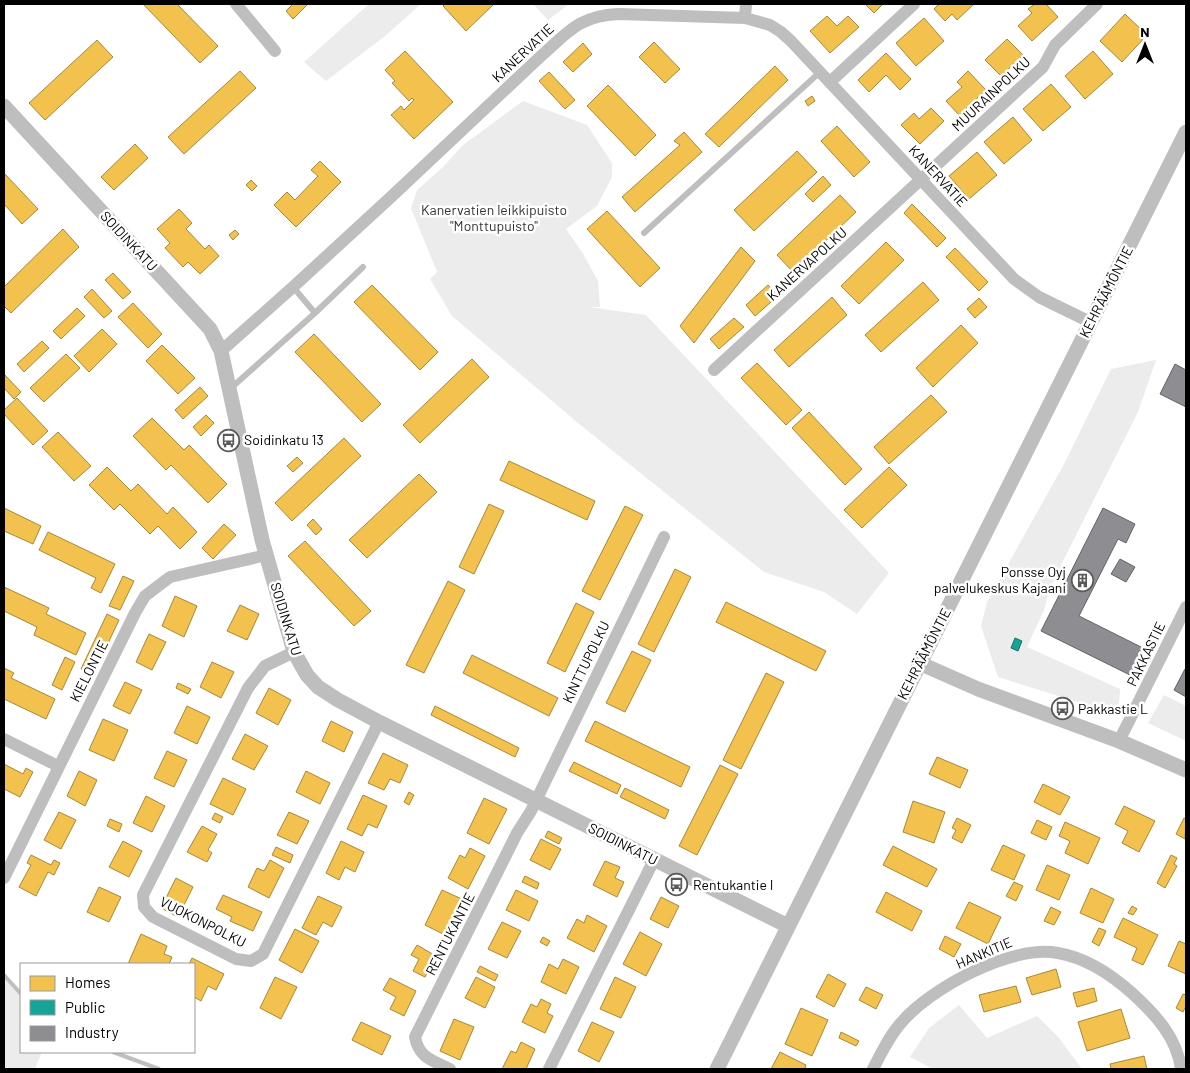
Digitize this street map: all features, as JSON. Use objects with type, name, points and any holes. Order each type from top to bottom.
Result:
[{"type":"street","points":[[236,4],[276,51]]},
{"type":"street","points":[[745,18],[746,4]]},
{"type":"street","points":[[830,82],[914,4]]},
{"type":"street","name":"MUURAINPOLKU","points":[[921,180],[1043,67],[1055,45],[1097,4]]},
{"type":"street","name":"KANERVATIE","points":[[221,351],[293,287],[574,27],[585,20],[602,15],[618,14],[668,14],[745,18],[770,25],[781,32],[792,41],[1018,283],[1090,322]]},
{"type":"street","name":"SOIDINKATU","points":[[4,106],[210,329],[221,351],[262,540],[288,634],[294,652],[306,675],[318,687],[338,700],[379,722],[788,926]]},
{"type":"street","name":"KEHRÄÄMÖNTIE","points":[[717,1069],[1186,132]]},
{"type":"street","name":"KANERVAPOLKU","points":[[714,370],[921,180]]},
{"type":"street","name":"KINTTUPOLKU","points":[[535,799],[664,537]]},
{"type":"street","name":"KIELONTIE","points":[[4,878],[58,766],[145,596],[170,578],[267,555]]},
{"type":"street","name":"PAKKASTIE","points":[[1120,741],[1186,607]]},
{"type":"street","name":"VUOKONPOLKU","points":[[294,652],[265,666],[248,688],[143,895],[144,907],[153,917],[236,959],[251,961],[263,954],[379,722]]},
{"type":"street","points":[[919,663],[978,689],[1120,741],[1186,770]]},
{"type":"street","points":[[4,739],[58,766]]},
{"type":"street","name":"RENTUKANTIE","points":[[450,1069],[423,1056],[417,1047],[415,1037],[517,833],[531,811],[535,799]]},
{"type":"street","points":[[549,1069],[654,860]]},
{"type":"street","name":"HANKITIE","points":[[873,1069],[884,1047],[901,1023],[940,991],[965,976],[991,964],[1023,953],[1042,951],[1081,959],[1114,977],[1155,1014],[1179,1055],[1181,1069]]},
{"type":"lane","points":[[644,233],[820,72]]},
{"type":"lane","points":[[228,390],[316,313],[363,267]]},
{"type":"lane","points":[[293,287],[316,313]]},
{"type":"green space","points":[[369,4],[421,4],[385,36],[326,81],[304,62]]},
{"type":"green space","points":[[533,4],[569,4],[548,20]]},
{"type":"green space","name":"Kanervatien leikkipuisto \"Monttupuisto\"","points":[[523,101],[587,125],[612,163],[612,177],[597,206],[566,229],[582,252],[598,281],[600,307],[589,307],[646,315],[889,573],[857,614],[824,592],[764,572],[578,423],[452,316],[430,279],[437,272],[411,208],[417,190],[442,168],[463,145]]},
{"type":"green space","points":[[1156,360],[1138,412],[1063,561],[1027,647],[1120,689],[1119,705],[1100,709],[998,677],[981,626],[987,602],[1063,466],[1111,369]]},
{"type":"green space","points":[[1164,695],[1186,706],[1186,741],[1148,723]]},
{"type":"green space","points":[[4,975],[20,993],[20,1053],[42,1053],[35,1069],[4,1069]]},
{"type":"green space","points":[[959,1005],[987,1038],[1037,1016],[1059,1038],[1082,1069],[933,1069],[910,1057],[929,1028]]},
{"type":"building: Homes","points":[[143,4],[177,4],[218,46],[200,63]]},
{"type":"building: Homes","points":[[293,4],[308,4],[293,19],[286,11]]},
{"type":"building: Homes","points":[[445,4],[494,4],[466,31],[443,6]]},
{"type":"building: Homes","points":[[865,4],[883,4],[874,13]]},
{"type":"building: Homes","points":[[939,4],[974,4],[957,20],[952,14],[945,21],[934,9]]},
{"type":"building: Homes","points":[[1035,4],[1046,4],[1058,17],[1032,41],[1018,26],[1032,13],[1028,9]]},
{"type":"building: Homes","points":[[1125,14],[1147,35],[1122,62],[1100,41]]},
{"type":"building: Homes","points":[[827,16],[837,26],[848,16],[859,27],[830,53],[810,31]]},
{"type":"building: Homes","points":[[924,18],[944,41],[916,66],[896,43]]},
{"type":"building: Homes","points":[[1007,39],[1023,55],[1001,76],[985,60]]},
{"type":"building: Homes","points":[[97,40],[113,57],[45,120],[29,103]]},
{"type":"building: Homes","points":[[654,42],[680,69],[665,83],[639,57]]},
{"type":"building: Homes","points":[[583,43],[592,54],[573,72],[563,62]]},
{"type":"building: Homes","points":[[405,51],[453,102],[414,139],[391,115],[401,106],[404,110],[414,100],[412,98],[409,101],[392,83],[395,81],[385,70]]},
{"type":"building: Homes","points":[[1093,51],[1113,74],[1085,99],[1065,76]]},
{"type":"building: Homes","points":[[886,53],[911,79],[900,90],[886,75],[869,92],[858,80]]},
{"type":"building: Homes","points":[[775,66],[788,80],[719,147],[705,134]]},
{"type":"building: Homes","points":[[240,71],[256,88],[184,154],[168,137]]},
{"type":"building: Homes","points":[[968,71],[986,90],[959,115],[946,101],[962,87],[957,82]]},
{"type":"building: Homes","points":[[549,72],[575,100],[565,109],[539,81]]},
{"type":"building: Homes","points":[[1051,84],[1071,107],[1043,131],[1023,109]]},
{"type":"building: Homes","points":[[608,85],[656,135],[635,156],[587,106]]},
{"type":"building: Homes","points":[[812,96],[815,101],[808,106],[805,101]]},
{"type":"building: Homes","points":[[931,108],[944,121],[920,144],[901,125],[914,113],[919,119]]},
{"type":"building: Homes","points":[[1013,117],[1032,140],[1004,164],[984,142]]},
{"type":"building: Homes","points":[[837,126],[870,162],[854,177],[821,141]]},
{"type":"building: Homes","points":[[684,132],[702,152],[635,212],[622,197],[680,145],[674,141]]},
{"type":"building: Homes","points":[[135,144],[148,158],[114,190],[101,177]]},
{"type":"building: Homes","points":[[797,151],[817,172],[754,231],[734,210]]},
{"type":"building: Homes","points":[[977,152],[997,175],[969,199],[949,176]]},
{"type":"building: Homes","points":[[320,161],[341,182],[296,227],[274,205],[287,192],[295,200],[318,176],[311,170]]},
{"type":"building: Homes","points":[[4,173],[38,209],[22,224],[4,204]]},
{"type":"building: Homes","points":[[823,176],[831,185],[813,202],[805,194]]},
{"type":"building: Homes","points":[[251,180],[257,186],[252,191],[246,185]]},
{"type":"building: Homes","points":[[840,195],[856,212],[793,272],[777,255]]},
{"type":"building: Homes","points":[[912,204],[946,238],[937,247],[904,213]]},
{"type":"building: Homes","points":[[179,209],[192,223],[186,229],[205,249],[209,245],[219,256],[200,274],[188,262],[183,267],[165,248],[170,243],[157,229]]},
{"type":"building: Homes","points":[[607,211],[660,268],[640,287],[587,229]]},
{"type":"building: Homes","points":[[63,229],[79,247],[11,313],[4,306],[4,287]]},
{"type":"building: Homes","points":[[235,230],[239,234],[233,240],[229,235]]},
{"type":"building: Homes","points":[[886,242],[904,260],[859,304],[841,286]]},
{"type":"building: Homes","points":[[741,247],[755,261],[694,343],[680,326]]},
{"type":"building: Homes","points":[[955,248],[988,282],[979,291],[946,257]]},
{"type":"building: Homes","points":[[113,273],[131,292],[123,299],[105,280]]},
{"type":"building: Homes","points":[[923,282],[939,300],[881,352],[865,335]]},
{"type":"building: Homes","points":[[372,285],[438,352],[420,370],[354,302]]},
{"type":"building: Homes","points":[[768,285],[778,296],[755,316],[746,305]]},
{"type":"building: Homes","points":[[92,289],[112,311],[104,318],[84,297]]},
{"type":"building: Homes","points":[[832,297],[847,315],[789,367],[774,350]]},
{"type":"building: Homes","points":[[979,298],[987,307],[975,318],[967,309]]},
{"type":"building: Homes","points":[[133,303],[162,334],[148,348],[118,317]]},
{"type":"building: Homes","points":[[77,308],[85,316],[61,339],[53,331]]},
{"type":"building: Homes","points":[[734,318],[744,327],[719,349],[710,339]]},
{"type":"building: Homes","points":[[961,325],[978,343],[933,387],[916,368]]},
{"type":"building: Homes","points":[[102,329],[117,344],[89,372],[74,356]]},
{"type":"building: Homes","points":[[314,334],[381,404],[362,422],[295,352]]},
{"type":"building: Homes","points":[[42,341],[49,348],[24,372],[17,364]]},
{"type":"building: Homes","points":[[162,345],[195,378],[178,394],[146,361]]},
{"type":"building: Homes","points":[[66,354],[80,368],[44,402],[30,388]]},
{"type":"building: Homes","points":[[472,359],[489,377],[420,443],[403,425]]},
{"type":"building: Homes","points":[[757,363],[802,410],[786,425],[741,378]]},
{"type":"building: Homes","points":[[4,374],[21,392],[14,399],[4,388]]},
{"type":"building: Homes","points":[[200,387],[208,396],[183,419],[175,410]]},
{"type":"building: Homes","points":[[931,395],[947,412],[889,464],[874,447]]},
{"type":"building: Homes","points":[[17,398],[48,431],[33,445],[4,414],[4,410]]},
{"type":"building: Homes","points":[[809,412],[862,469],[845,485],[792,428]]},
{"type":"building: Homes","points":[[206,415],[214,423],[201,436],[193,427]]},
{"type":"building: Homes","points":[[152,418],[184,450],[189,445],[227,484],[208,503],[171,465],[166,470],[133,436]]},
{"type":"building: Homes","points":[[58,432],[91,466],[74,481],[42,447]]},
{"type":"building: Homes","points":[[344,438],[361,456],[292,521],[275,503]]},
{"type":"building: Homes","points":[[297,457],[303,463],[293,472],[287,466]]},
{"type":"building: Homes","points":[[509,461],[595,501],[587,520],[500,480]]},
{"type":"building: Homes","points":[[107,467],[131,491],[138,484],[167,514],[173,507],[197,532],[180,549],[158,526],[150,534],[120,504],[114,510],[89,485]]},
{"type":"building: Homes","points":[[889,467],[907,485],[862,528],[844,510]]},
{"type":"building: Homes","points":[[419,474],[437,492],[367,558],[349,540]]},
{"type":"building: Homes","points":[[489,504],[504,511],[474,574],[459,567]]},
{"type":"building: Homes","points":[[625,506],[643,515],[600,600],[582,591]]},
{"type":"building: Homes","points":[[4,508],[41,526],[33,544],[4,531]]},
{"type":"building: Homes","points":[[313,519],[322,529],[316,535],[307,525]]},
{"type":"building: Homes","points":[[224,524],[236,535],[213,559],[202,548]]},
{"type":"building: Homes","points":[[48,532],[115,564],[101,593],[91,588],[96,578],[39,550]]},
{"type":"building: Homes","points":[[305,541],[371,611],[354,626],[288,556]]},
{"type":"building: Homes","points":[[675,569],[691,577],[654,652],[638,644]]},
{"type":"building: Homes","points":[[123,576],[134,581],[120,610],[109,606]]},
{"type":"building: Homes","points":[[448,581],[465,590],[424,673],[406,665]]},
{"type":"building: Homes","points":[[4,587],[49,608],[46,614],[86,633],[76,655],[34,635],[37,627],[4,611]]},
{"type":"building: Homes","points":[[175,596],[197,606],[184,637],[162,626]]},
{"type":"building: Homes","points":[[726,602],[826,651],[816,671],[716,622]]},
{"type":"building: Homes","points":[[576,603],[594,612],[565,672],[547,663]]},
{"type":"building: Homes","points":[[240,605],[259,614],[247,640],[227,631]]},
{"type":"building: Homes","points":[[107,614],[119,620],[93,675],[81,669]]},
{"type":"building: Homes","points":[[149,634],[166,642],[152,670],[136,662]]},
{"type":"building: Homes","points":[[632,651],[651,660],[625,712],[606,703]]},
{"type":"building: Homes","points":[[472,655],[558,698],[549,716],[463,673]]},
{"type":"building: Homes","points":[[65,657],[75,662],[62,690],[52,685]]},
{"type":"building: Homes","points":[[212,662],[234,672],[221,698],[200,687]]},
{"type":"building: Homes","points":[[4,668],[14,673],[11,678],[55,699],[46,719],[4,699]]},
{"type":"building: Homes","points":[[766,673],[784,682],[741,769],[723,760]]},
{"type":"building: Homes","points":[[125,682],[142,690],[130,714],[113,706]]},
{"type":"building: Homes","points":[[178,683],[191,689],[188,694],[176,688]]},
{"type":"building: Homes","points":[[269,688],[291,700],[278,725],[256,713]]},
{"type":"building: Homes","points":[[187,706],[210,717],[197,744],[174,733]]},
{"type":"building: Homes","points":[[435,706],[519,748],[515,757],[431,715]]},
{"type":"building: Homes","points":[[103,719],[128,730],[114,761],[89,750]]},
{"type":"building: Homes","points":[[331,721],[353,732],[344,752],[322,741]]},
{"type":"building: Homes","points":[[595,721],[690,767],[681,787],[585,741]]},
{"type":"building: Homes","points":[[245,734],[268,746],[254,770],[232,759]]},
{"type":"building: Homes","points":[[167,751],[187,760],[174,787],[154,778]]},
{"type":"building: Homes","points":[[383,753],[408,765],[400,783],[390,779],[384,790],[368,783]]},
{"type":"building: Homes","points":[[937,757],[968,770],[960,788],[929,774]]},
{"type":"building: Homes","points":[[574,762],[621,785],[617,794],[569,771]]},
{"type":"building: Homes","points":[[4,764],[23,774],[26,768],[33,772],[20,797],[4,789]]},
{"type":"building: Homes","points":[[720,765],[738,774],[697,855],[679,846]]},
{"type":"building: Homes","points":[[79,771],[97,780],[85,806],[67,796]]},
{"type":"building: Homes","points":[[306,771],[330,783],[320,804],[296,792]]},
{"type":"building: Homes","points":[[223,778],[246,789],[233,815],[210,804]]},
{"type":"building: Homes","points":[[1043,784],[1070,797],[1060,815],[1034,802]]},
{"type":"building: Homes","points":[[625,788],[669,810],[665,819],[620,797]]},
{"type":"building: Homes","points":[[409,792],[414,795],[409,805],[404,802]]},
{"type":"building: Homes","points":[[363,795],[387,806],[377,828],[368,824],[362,836],[347,829]]},
{"type":"building: Homes","points":[[146,796],[165,806],[152,832],[133,823]]},
{"type":"building: Homes","points":[[484,798],[507,809],[489,844],[467,833]]},
{"type":"building: Homes","points":[[913,801],[945,812],[934,843],[903,832]]},
{"type":"building: Homes","points":[[1124,806],[1155,821],[1139,852],[1122,843],[1128,831],[1115,824]]},
{"type":"building: Homes","points":[[59,812],[76,820],[61,849],[44,840]]},
{"type":"building: Homes","points":[[289,812],[309,821],[297,844],[277,835]]},
{"type":"building: Homes","points":[[215,813],[223,817],[220,823],[212,819]]},
{"type":"building: Homes","points":[[957,818],[971,825],[962,843],[952,838],[956,830],[952,828]]},
{"type":"building: Homes","points":[[1184,818],[1186,819],[1185,839],[1176,834]]},
{"type":"building: Homes","points":[[110,819],[122,824],[119,832],[107,826]]},
{"type":"building: Homes","points":[[1037,820],[1052,827],[1046,840],[1031,833]]},
{"type":"building: Homes","points":[[1065,822],[1100,838],[1088,864],[1065,853],[1070,841],[1059,836]]},
{"type":"building: Homes","points":[[202,826],[217,834],[208,850],[212,853],[207,862],[187,852]]},
{"type":"building: Homes","points":[[548,831],[562,838],[559,844],[545,837]]},
{"type":"building: Homes","points":[[541,839],[561,849],[550,870],[530,860]]},
{"type":"building: Homes","points":[[123,841],[142,851],[129,877],[109,867]]},
{"type":"building: Homes","points":[[341,841],[364,852],[355,872],[345,867],[339,880],[326,873]]},
{"type":"building: Homes","points":[[1003,845],[1025,855],[1014,880],[991,870]]},
{"type":"building: Homes","points":[[893,846],[937,869],[927,887],[883,865]]},
{"type":"building: Homes","points":[[276,847],[293,855],[290,863],[272,855]]},
{"type":"building: Homes","points":[[470,848],[485,856],[468,889],[448,878],[460,855],[465,858]]},
{"type":"building: Homes","points":[[31,855],[51,865],[54,860],[60,863],[54,875],[48,872],[36,896],[19,887],[31,865],[27,863]]},
{"type":"building: Homes","points":[[1171,855],[1177,858],[1174,864],[1177,866],[1165,888],[1157,883]]},
{"type":"building: Homes","points":[[270,860],[284,868],[269,898],[248,887],[257,868],[264,871]]},
{"type":"building: Homes","points":[[605,861],[620,867],[615,878],[624,882],[617,897],[593,885]]},
{"type":"building: Homes","points":[[1047,865],[1070,875],[1059,900],[1036,890]]},
{"type":"building: Homes","points":[[525,876],[539,883],[537,889],[522,882]]},
{"type":"building: Homes","points":[[176,878],[193,887],[178,917],[161,908]]},
{"type":"building: Homes","points":[[1014,882],[1023,886],[1016,901],[1006,896]]},
{"type":"building: Homes","points":[[99,887],[121,897],[109,922],[87,912]]},
{"type":"building: Homes","points":[[1091,888],[1114,899],[1103,923],[1080,913]]},
{"type":"building: Homes","points":[[442,890],[464,900],[447,936],[425,925]]},
{"type":"building: Homes","points":[[516,890],[538,901],[529,921],[506,910]]},
{"type":"building: Homes","points":[[886,892],[922,911],[912,931],[876,912]]},
{"type":"building: Homes","points":[[223,895],[262,912],[253,931],[230,921],[232,917],[216,909]]},
{"type":"building: Homes","points":[[318,896],[342,907],[332,927],[323,922],[316,935],[302,928]]},
{"type":"building: Homes","points":[[661,897],[679,906],[668,928],[650,919]]},
{"type":"building: Homes","points":[[969,902],[1001,917],[988,944],[956,928]]},
{"type":"building: Homes","points":[[1132,906],[1137,909],[1133,915],[1128,913]]},
{"type":"building: Homes","points":[[1051,907],[1061,912],[1054,925],[1044,921]]},
{"type":"building: Homes","points":[[587,915],[607,926],[594,952],[567,938],[577,919],[584,923]]},
{"type":"building: Homes","points":[[1123,918],[1158,935],[1143,965],[1132,960],[1137,948],[1114,937]]},
{"type":"building: Homes","points":[[502,922],[521,931],[507,958],[488,949]]},
{"type":"building: Homes","points":[[1099,928],[1106,931],[1099,946],[1092,942]]},
{"type":"building: Homes","points":[[295,929],[319,941],[302,973],[279,960]]},
{"type":"building: Homes","points":[[640,932],[662,944],[646,976],[623,964]]},
{"type":"building: Homes","points":[[141,934],[167,946],[164,954],[172,957],[169,963],[128,963]]},
{"type":"building: Homes","points":[[945,936],[961,944],[954,957],[939,949]]},
{"type":"building: Homes","points":[[543,937],[550,941],[547,946],[540,942]]},
{"type":"building: Homes","points":[[1179,941],[1186,944],[1186,974],[1168,966]]},
{"type":"building: Homes","points":[[417,945],[436,956],[425,977],[413,971],[419,959],[411,955]]},
{"type":"building: Homes","points":[[192,958],[224,974],[216,990],[208,986],[201,1001],[195,998],[195,963],[190,963]]},
{"type":"building: Homes","points":[[563,959],[579,967],[566,994],[541,982],[549,964],[558,969]]},
{"type":"building: Homes","points":[[480,966],[498,975],[495,981],[477,972]]},
{"type":"building: Homes","points":[[1056,969],[1061,987],[1032,995],[1026,978]]},
{"type":"building: Homes","points":[[828,974],[846,984],[834,1007],[816,997]]},
{"type":"building: Homes","points":[[275,977],[297,987],[281,1019],[260,1008]]},
{"type":"building: Homes","points":[[476,977],[495,987],[485,1008],[465,998]]},
{"type":"building: Homes","points":[[615,977],[636,987],[621,1018],[600,1009]]},
{"type":"building: Homes","points":[[390,978],[416,991],[404,1016],[390,1009],[396,997],[383,990]]},
{"type":"building: Homes","points":[[1016,986],[1021,1002],[984,1012],[979,995]]},
{"type":"building: Homes","points":[[866,987],[883,995],[876,1009],[859,1000]]},
{"type":"building: Homes","points":[[1094,988],[1097,1001],[1077,1007],[1073,993]]},
{"type":"building: Homes","points":[[1183,994],[1186,995],[1186,1006],[1183,1012],[1176,1008]]},
{"type":"building: Homes","points":[[541,999],[551,1004],[547,1013],[553,1016],[545,1033],[522,1022],[531,1004],[537,1007]]},
{"type":"building: Homes","points":[[801,1008],[828,1020],[812,1056],[785,1044]]},
{"type":"building: Homes","points":[[1121,1009],[1130,1038],[1087,1051],[1078,1022]]},
{"type":"building: Homes","points":[[454,1019],[474,1027],[460,1060],[440,1051]]},
{"type":"building: Homes","points":[[361,1022],[391,1036],[382,1055],[352,1040]]},
{"type":"building: Homes","points":[[592,1022],[614,1032],[599,1062],[578,1051]]},
{"type":"building: Homes","points":[[841,1032],[859,1041],[856,1046],[839,1038]]},
{"type":"building: Homes","points":[[521,1042],[535,1049],[526,1069],[502,1069],[511,1051],[516,1053]]},
{"type":"building: Homes","points":[[780,1052],[806,1065],[805,1069],[771,1069]]},
{"type":"building: Homes","points":[[1144,1056],[1147,1069],[1111,1069],[1110,1064]]},
{"type":"building: Public","points":[[1015,638],[1022,641],[1018,651],[1011,648]]},
{"type":"building: Industry","points":[[1175,364],[1186,370],[1186,407],[1160,394]]},
{"type":"building: Industry","name":"Ponsse Oyj palvelukeskus Kajaani","points":[[1103,508],[1135,524],[1126,543],[1118,539],[1079,616],[1143,648],[1130,675],[1041,631]]},
{"type":"building: Industry","points":[[1120,559],[1135,567],[1126,582],[1111,574]]},
{"type":"building: Industry","points":[[1186,670],[1186,697],[1174,690]]},
{"type":"waterway","points":[[4,975],[20,993]]},
{"type":"waterway","points":[[116,1053],[159,1069]]},
{"type":"place","name":"Soidinkatu 13","points":[[228,440]]},
{"type":"place","name":"Ponsse Oyj palvelukeskus Kajaani","points":[[1082,580]]},
{"type":"place","name":"Pakkastie L","points":[[1062,709]]},
{"type":"place","name":"Rentukantie I","points":[[677,885]]}]
